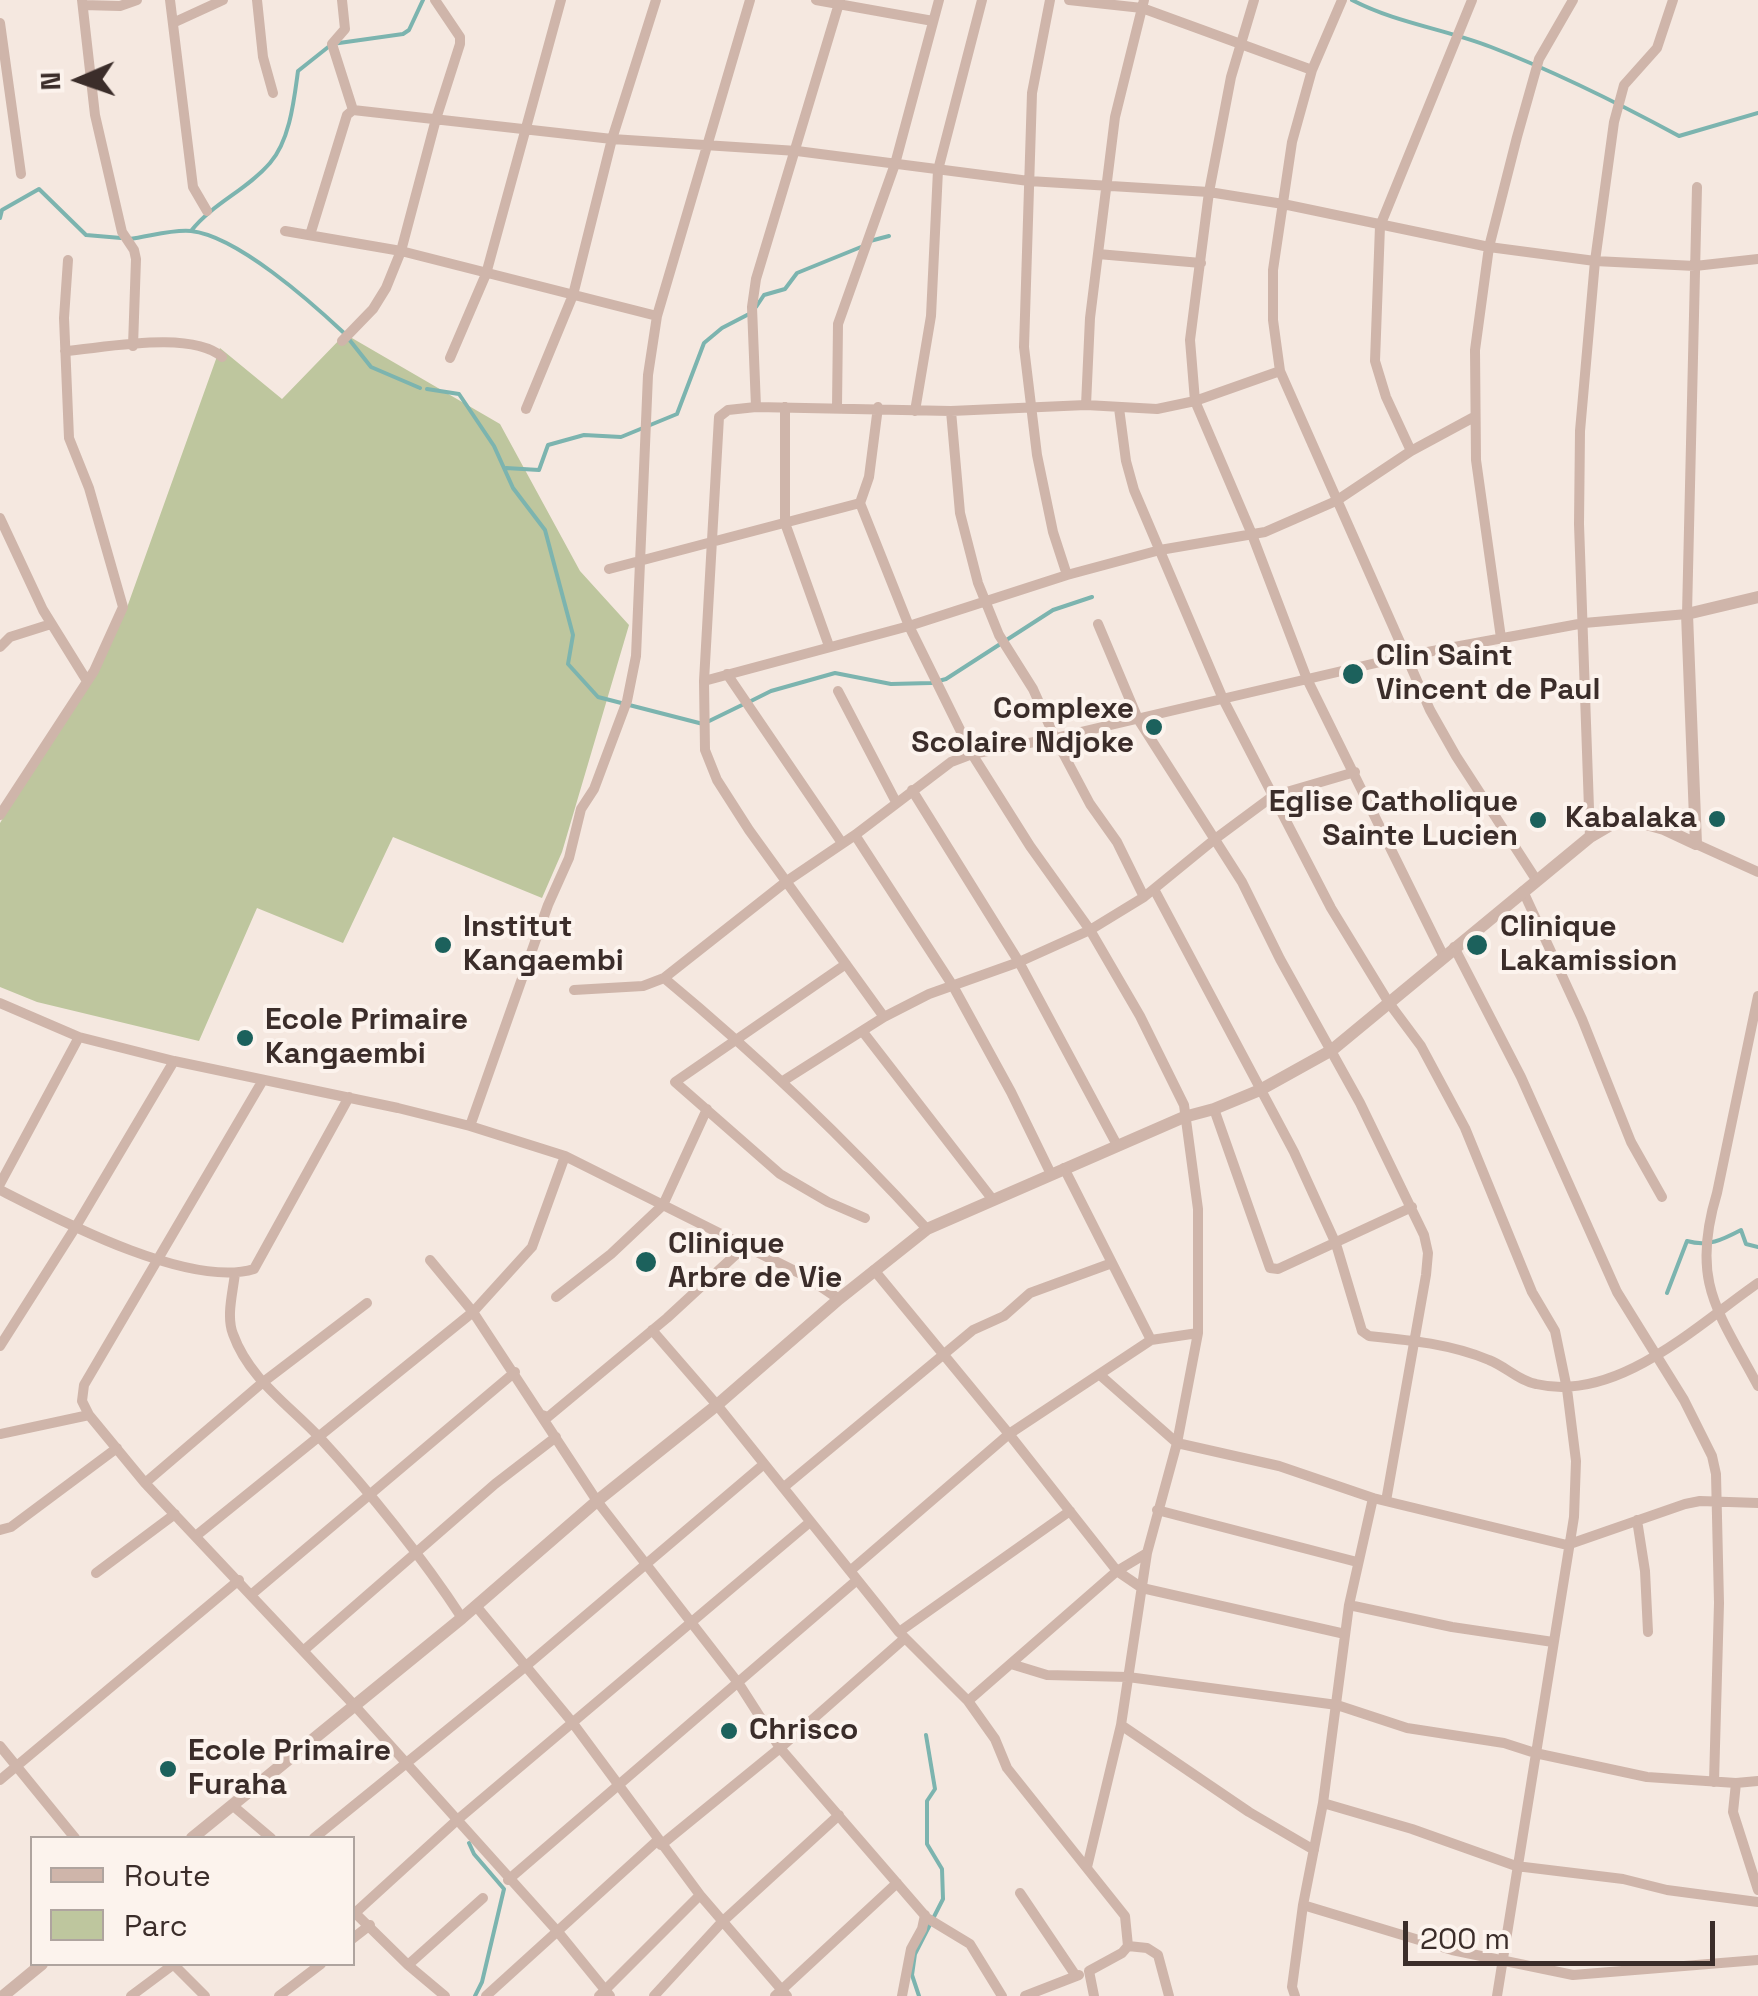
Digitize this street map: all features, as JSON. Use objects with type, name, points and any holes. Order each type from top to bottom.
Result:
[{"type":"street","points":[[134,346],[136,259],[122,232],[95,115],[82,3],[120,6],[137,0]]},
{"type":"street","points":[[170,0],[193,187],[206,211]]},
{"type":"street","points":[[175,22],[223,0]]},
{"type":"street","points":[[257,0],[263,57],[274,93]]},
{"type":"street","points":[[342,0],[345,29],[332,44],[354,110]]},
{"type":"street","points":[[342,341],[373,309],[402,252],[460,44],[460,36],[435,0]]},
{"type":"street","points":[[450,358],[486,274],[562,0]]},
{"type":"street","points":[[526,409],[573,295],[612,139],[656,0]]},
{"type":"street","points":[[470,1126],[548,905],[569,858],[582,809],[625,707],[636,656],[648,375],[657,316],[750,0]]},
{"type":"street","points":[[816,0],[933,22]]},
{"type":"street","points":[[837,406],[838,324],[895,164],[939,0]]},
{"type":"street","points":[[916,410],[930,316],[938,170],[982,0]]},
{"type":"street","points":[[1050,0],[1032,93],[1024,347],[1030,408],[1053,532],[1067,575]]},
{"type":"street","points":[[1069,0],[1143,4],[1312,70]]},
{"type":"street","points":[[1254,0],[1240,43],[1209,192],[1190,340],[1195,401],[1307,679],[1449,951],[1521,1077],[1617,1292],[1658,1356],[1712,1456],[1719,1603],[1714,1782]]},
{"type":"street","points":[[1342,0],[1312,70],[1292,142],[1272,293],[1280,371],[1406,656],[1456,756],[1536,880]]},
{"type":"street","points":[[1411,452],[1386,398],[1375,361],[1380,226],[1472,0]]},
{"type":"street","points":[[1500,638],[1485,543],[1474,417],[1475,350],[1488,247],[1537,67],[1573,0]]},
{"type":"street","points":[[1590,837],[1579,524],[1580,431],[1595,261],[1619,103],[1630,75],[1657,48],[1673,0]]},
{"type":"street","points":[[756,407],[752,307],[756,279],[840,3]]},
{"type":"street","points":[[1086,405],[1090,318],[1115,116],[1143,4]]},
{"type":"street","points":[[0,24],[5,100],[21,174]]},
{"type":"street","points":[[310,235],[348,115],[354,110],[612,139],[797,152],[1029,181],[1209,192],[1488,247],[1595,261],[1695,266],[1758,259]]},
{"type":"street","points":[[1696,844],[1687,614],[1697,187]]},
{"type":"street","points":[[285,230],[402,252],[657,316]]},
{"type":"street","points":[[1098,254],[1201,262]]},
{"type":"street","points":[[0,815],[87,681],[123,607],[89,488],[69,438],[65,351],[68,260]]},
{"type":"street","points":[[65,351],[173,343],[212,349],[222,358]]},
{"type":"street","points":[[884,1018],[718,780],[705,750],[704,681],[720,417],[728,410],[756,407],[951,411],[1086,405],[1157,409],[1195,401],[1280,371]]},
{"type":"street","points":[[878,407],[869,478],[860,503],[909,626],[972,754],[1030,846],[1090,930],[1181,1095],[1198,1210],[1198,1332],[1177,1443],[1147,1553],[1121,1726],[1087,1867]]},
{"type":"street","points":[[785,408],[785,523],[829,646]]},
{"type":"street","points":[[1119,408],[1134,490],[1223,699],[1331,908],[1389,1003],[1422,1046],[1465,1128],[1532,1292],[1554,1331],[1567,1389],[1576,1483],[1574,1517],[1497,1996]]},
{"type":"street","points":[[951,411],[960,513],[978,583],[1003,640],[1144,897]]},
{"type":"street","points":[[704,681],[909,626],[1067,575],[1160,550],[1281,526],[1336,501],[1474,417]]},
{"type":"street","points":[[609,568],[860,503]]},
{"type":"street","points":[[0,518],[51,624],[87,681]]},
{"type":"street","points":[[574,990],[643,986],[664,978],[786,881],[855,835],[951,762],[972,754],[1406,656],[1584,623],[1687,614],[1758,597]]},
{"type":"street","points":[[0,646],[10,638],[51,624]]},
{"type":"street","points":[[1098,624],[1138,719],[1215,839],[1332,1050],[1412,1207],[1428,1253],[1386,1501]]},
{"type":"street","points":[[727,674],[842,843]]},
{"type":"street","points":[[838,691],[896,802]]},
{"type":"street","points":[[783,1082],[928,994],[1018,962],[1090,930],[1144,897],[1273,796],[1355,772]]},
{"type":"street","points":[[912,790],[1018,962],[1117,1145]]},
{"type":"street","points":[[194,1836],[718,1405],[838,1299],[927,1230],[1184,1116],[1214,1109],[1260,1090],[1332,1050],[1536,880],[1590,837],[1619,820],[1664,829],[1758,872]]},
{"type":"street","points":[[855,835],[953,986],[1112,1263],[1151,1340]]},
{"type":"street","points":[[1154,889],[1294,1152],[1336,1244],[1362,1332],[1490,1360],[1532,1384],[1567,1389],[1638,1368],[1758,1284]]},
{"type":"street","points":[[1523,892],[1582,1020],[1631,1142],[1662,1197]]},
{"type":"street","points":[[846,964],[674,1082],[780,1174],[864,1218]]},
{"type":"street","points":[[664,978],[783,1082],[865,1161],[927,1230]]},
{"type":"street","points":[[1758,996],[1706,1243],[1708,1282],[1716,1313],[1758,1386]]},
{"type":"street","points":[[0,1003],[79,1037],[174,1061],[349,1096],[470,1126],[564,1156],[826,1288],[838,1299]]},
{"type":"street","points":[[863,1032],[994,1200]]},
{"type":"street","points":[[79,1037],[0,1187],[75,1228],[158,1259],[235,1274],[254,1269],[349,1096]]},
{"type":"street","points":[[0,1346],[174,1061]]},
{"type":"street","points":[[263,1080],[84,1385],[82,1401],[145,1484],[355,1706],[558,1932],[605,1994],[700,1895]]},
{"type":"street","points":[[556,1297],[611,1254],[663,1205],[707,1109]]},
{"type":"street","points":[[1214,1109],[1270,1268],[1278,1269],[1412,1207]]},
{"type":"street","points":[[197,1535],[473,1312],[532,1247],[564,1156]]},
{"type":"street","points":[[541,1415],[548,1417],[744,1247]]},
{"type":"street","points":[[430,1260],[473,1312],[598,1501],[739,1684],[780,1748],[929,1919],[970,1944],[1002,1996]]},
{"type":"street","points":[[784,1487],[974,1330],[1004,1316],[1030,1292],[1112,1263]]},
{"type":"street","points":[[874,1270],[1117,1571],[1142,1588],[1345,1634]]},
{"type":"street","points":[[235,1274],[230,1323],[233,1336],[262,1383],[319,1437],[462,1618]]},
{"type":"street","points":[[145,1484],[262,1383],[366,1303]]},
{"type":"street","points":[[652,1330],[718,1405],[902,1635],[968,1701],[996,1739],[1008,1768],[1125,1916],[1128,1946],[1122,1953],[1089,1971],[1025,1996]]},
{"type":"street","points":[[508,1880],[739,1684],[1010,1434],[1151,1340],[1198,1332]]},
{"type":"street","points":[[252,1594],[515,1372]]},
{"type":"street","points":[[1100,1374],[1177,1443],[1279,1466],[1372,1498],[1567,1545],[1685,1504],[1758,1503]]},
{"type":"street","points":[[0,1434],[90,1414]]},
{"type":"street","points":[[303,1650],[556,1436]]},
{"type":"street","points":[[0,1530],[11,1527],[117,1448]]},
{"type":"street","points":[[316,1836],[526,1666],[764,1464]]},
{"type":"street","points":[[1292,1995],[1303,1906],[1323,1803],[1348,1605],[1372,1498]]},
{"type":"street","points":[[1157,1510],[1357,1562]]},
{"type":"street","points":[[486,1996],[660,1843],[780,1748],[902,1635],[1070,1511]]},
{"type":"street","points":[[96,1574],[175,1514]]},
{"type":"street","points":[[1637,1520],[1648,1632]]},
{"type":"street","points":[[355,1911],[810,1522]]},
{"type":"street","points":[[968,1701],[1117,1571],[1147,1553]]},
{"type":"street","points":[[0,1780],[239,1580]]},
{"type":"street","points":[[1348,1605],[1452,1627],[1553,1642]]},
{"type":"street","points":[[476,1606],[572,1722],[660,1843],[781,1994],[897,1883]]},
{"type":"street","points":[[1012,1664],[1047,1675],[1128,1677],[1337,1705],[1407,1728],[1504,1743],[1535,1754],[1646,1776],[1758,1781]]},
{"type":"street","points":[[1121,1726],[1249,1812],[1314,1850]]},
{"type":"street","points":[[0,1746],[72,1836]]},
{"type":"street","points":[[1736,1783],[1734,1812],[1754,1861],[1758,1890]]},
{"type":"street","points":[[1323,1803],[1516,1866],[1624,1879],[1666,1890],[1758,1902]]},
{"type":"street","points":[[232,1805],[269,1836]]},
{"type":"street","points":[[654,1996],[722,1922],[839,1815]]},
{"type":"street","points":[[1020,1893],[1076,1976]]},
{"type":"street","points":[[408,1965],[484,1898]]},
{"type":"street","points":[[1303,1906],[1502,1962],[1591,1975],[1758,1960]]},
{"type":"street","points":[[355,1913],[445,1996]]},
{"type":"street","points":[[902,1996],[911,1949],[929,1919]]},
{"type":"street","points":[[355,1937],[370,1926]]},
{"type":"street","points":[[1128,1946],[1147,1948],[1158,1955],[1169,1996]]},
{"type":"street","points":[[3,1996],[40,1966]]},
{"type":"street","points":[[131,1996],[170,1966]]},
{"type":"street","points":[[175,1966],[205,1996]]},
{"type":"street","points":[[279,1996],[318,1966]]},
{"type":"street","points":[[1089,1971],[1094,1996]]},
{"type":"street","points":[[422,1996],[433,1987]]},
{"type":"green space","points":[[345,334],[500,424],[580,571],[629,625],[562,852],[542,898],[393,837],[343,943],[257,908],[199,1041],[37,1002],[0,987],[0,823],[125,613],[220,348],[282,399]]},
{"type":"waterway","points":[[191,231],[209,212],[261,173],[277,154],[290,119],[298,71],[332,44],[403,34],[409,30],[423,0]]},
{"type":"waterway","points":[[1352,0],[1515,57],[1679,136],[1758,113]]},
{"type":"waterway","points":[[0,218],[2,210],[39,189],[86,235],[121,238]]},
{"type":"waterway","points":[[129,239],[191,231],[230,245],[272,272],[344,333]]},
{"type":"waterway","points":[[870,241],[889,236]]},
{"type":"waterway","points":[[756,307],[764,295],[785,289],[797,273],[861,247]]},
{"type":"waterway","points":[[506,468],[539,470],[548,445],[584,435],[621,437],[677,414],[704,343],[749,314]]},
{"type":"waterway","points":[[348,338],[371,367],[420,388]]},
{"type":"waterway","points":[[427,389],[459,394],[494,446],[513,488],[545,530],[573,635],[568,664],[598,697],[703,724],[742,705]]},
{"type":"waterway","points":[[751,701],[771,691],[835,673],[891,684],[946,679],[1053,610],[1092,597]]},
{"type":"waterway","points":[[1667,1293],[1687,1241],[1715,1242],[1741,1230],[1746,1244],[1758,1247]]},
{"type":"waterway","points":[[919,1996],[912,1975],[915,1954],[943,1899],[942,1869],[927,1844],[927,1801],[935,1789],[926,1735]]},
{"type":"waterway","points":[[469,1843],[504,1889],[482,1982],[475,1996]]},
{"type":"place","name":"Clin Saint Vincent de Paul","points":[[1353,674]]},
{"type":"place","name":"Complexe Scolaire Ndjoke","points":[[1154,727]]},
{"type":"place","name":"Kabalaka","points":[[1717,819]]},
{"type":"place","name":"Eglise Catholique Sainte Lucien","points":[[1538,820]]},
{"type":"place","name":"Institut Kangaembi","points":[[443,945]]},
{"type":"place","name":"Clinique Lakamission","points":[[1477,945]]},
{"type":"place","name":"Ecole Primaire Kangaembi","points":[[245,1038]]},
{"type":"place","name":"Clinique Arbre de Vie","points":[[646,1262]]},
{"type":"place","name":"Chrisco","points":[[729,1731]]},
{"type":"place","name":"Ecole Primaire Furaha","points":[[168,1769]]}]
